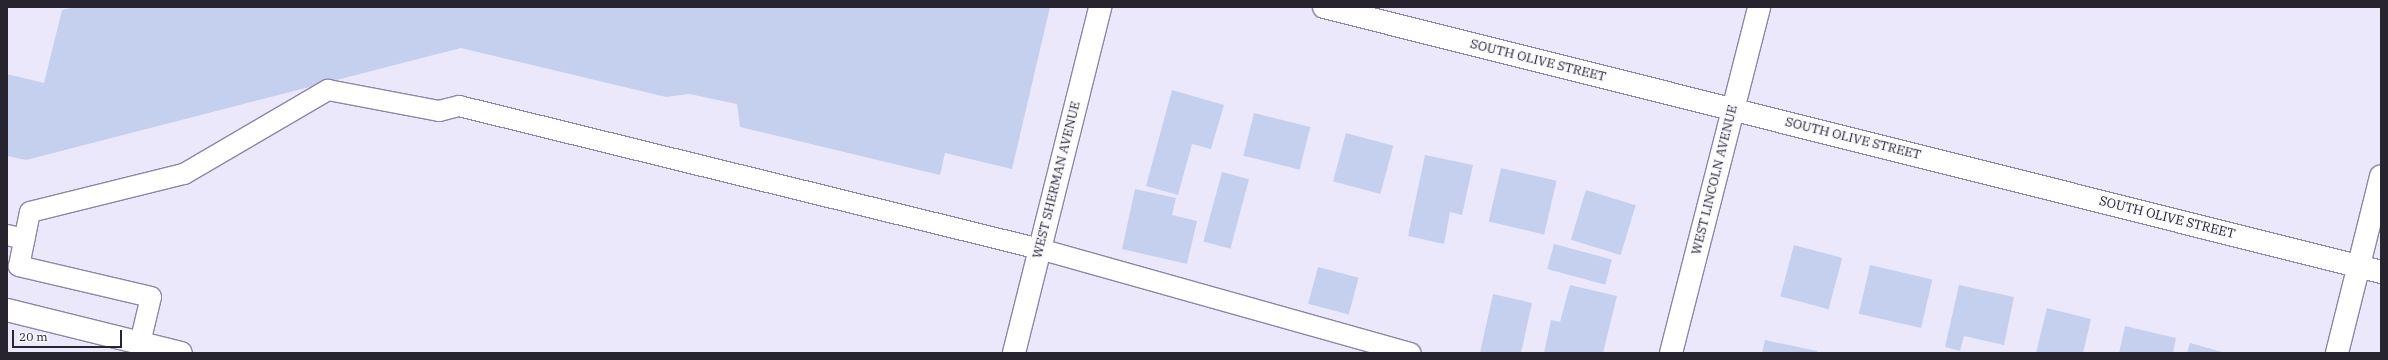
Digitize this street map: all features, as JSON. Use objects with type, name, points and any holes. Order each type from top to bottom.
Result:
[{"type":"street","name":"WEST SHERMAN AVENUE","points":[[1014,353],[1100,7]]},
{"type":"street","name":"SOUTH OLIVE STREET","points":[[1324,7],[2381,272]]},
{"type":"street","name":"WEST LINCOLN AVENUE","points":[[1671,353],[1759,7]]},
{"type":"street","points":[[2337,353],[2381,176]]},
{"type":"street","points":[[7,310],[181,353]]},
{"type":"lane","points":[[140,343],[151,297],[19,266],[16,237],[30,212],[184,174],[328,90],[439,111],[459,106],[1040,249],[1411,353]]},
{"type":"building","points":[[75,7],[1050,7],[1012,169],[945,153],[940,175],[740,127],[737,104],[689,94],[666,97],[461,48],[26,160],[7,156],[7,74],[44,83],[62,10]]},
{"type":"building","points":[[1172,90],[1224,105],[1211,149],[1192,144],[1178,195],[1146,186]]},
{"type":"building","points":[[1254,113],[1310,127],[1300,170],[1243,156]]},
{"type":"building","points":[[1346,133],[1393,146],[1380,194],[1333,181]]},
{"type":"building","points":[[1425,155],[1473,165],[1462,215],[1450,212],[1444,244],[1408,236]]},
{"type":"building","points":[[1501,168],[1557,181],[1544,234],[1489,222]]},
{"type":"building","points":[[1222,172],[1249,179],[1230,249],[1203,242]]},
{"type":"building","points":[[1135,189],[1176,198],[1172,215],[1197,221],[1187,264],[1122,249]]},
{"type":"building","points":[[1586,190],[1636,205],[1621,255],[1571,240]]},
{"type":"building","points":[[1554,244],[1612,260],[1605,285],[1547,269]]},
{"type":"building","points":[[1794,245],[1842,258],[1829,309],[1780,296]]},
{"type":"building","points":[[1870,265],[1932,279],[1921,328],[1859,314]]},
{"type":"building","points":[[1318,267],[1359,278],[1349,315],[1308,304]]},
{"type":"building","points":[[1570,285],[1617,296],[1603,353],[1544,353],[1551,320],[1560,322]]},
{"type":"building","points":[[1959,285],[2014,297],[2004,345],[1964,336],[1960,351],[1945,347]]},
{"type":"building","points":[[1493,294],[1532,303],[1521,353],[1480,353]]},
{"type":"building","points":[[2047,308],[2091,319],[2083,353],[2036,353]]},
{"type":"building","points":[[2125,326],[2176,338],[2173,353],[2119,353]]},
{"type":"building","points":[[1765,340],[1817,351],[1817,353],[1762,353]]},
{"type":"building","points":[[2190,343],[2226,353],[2187,353]]}]
